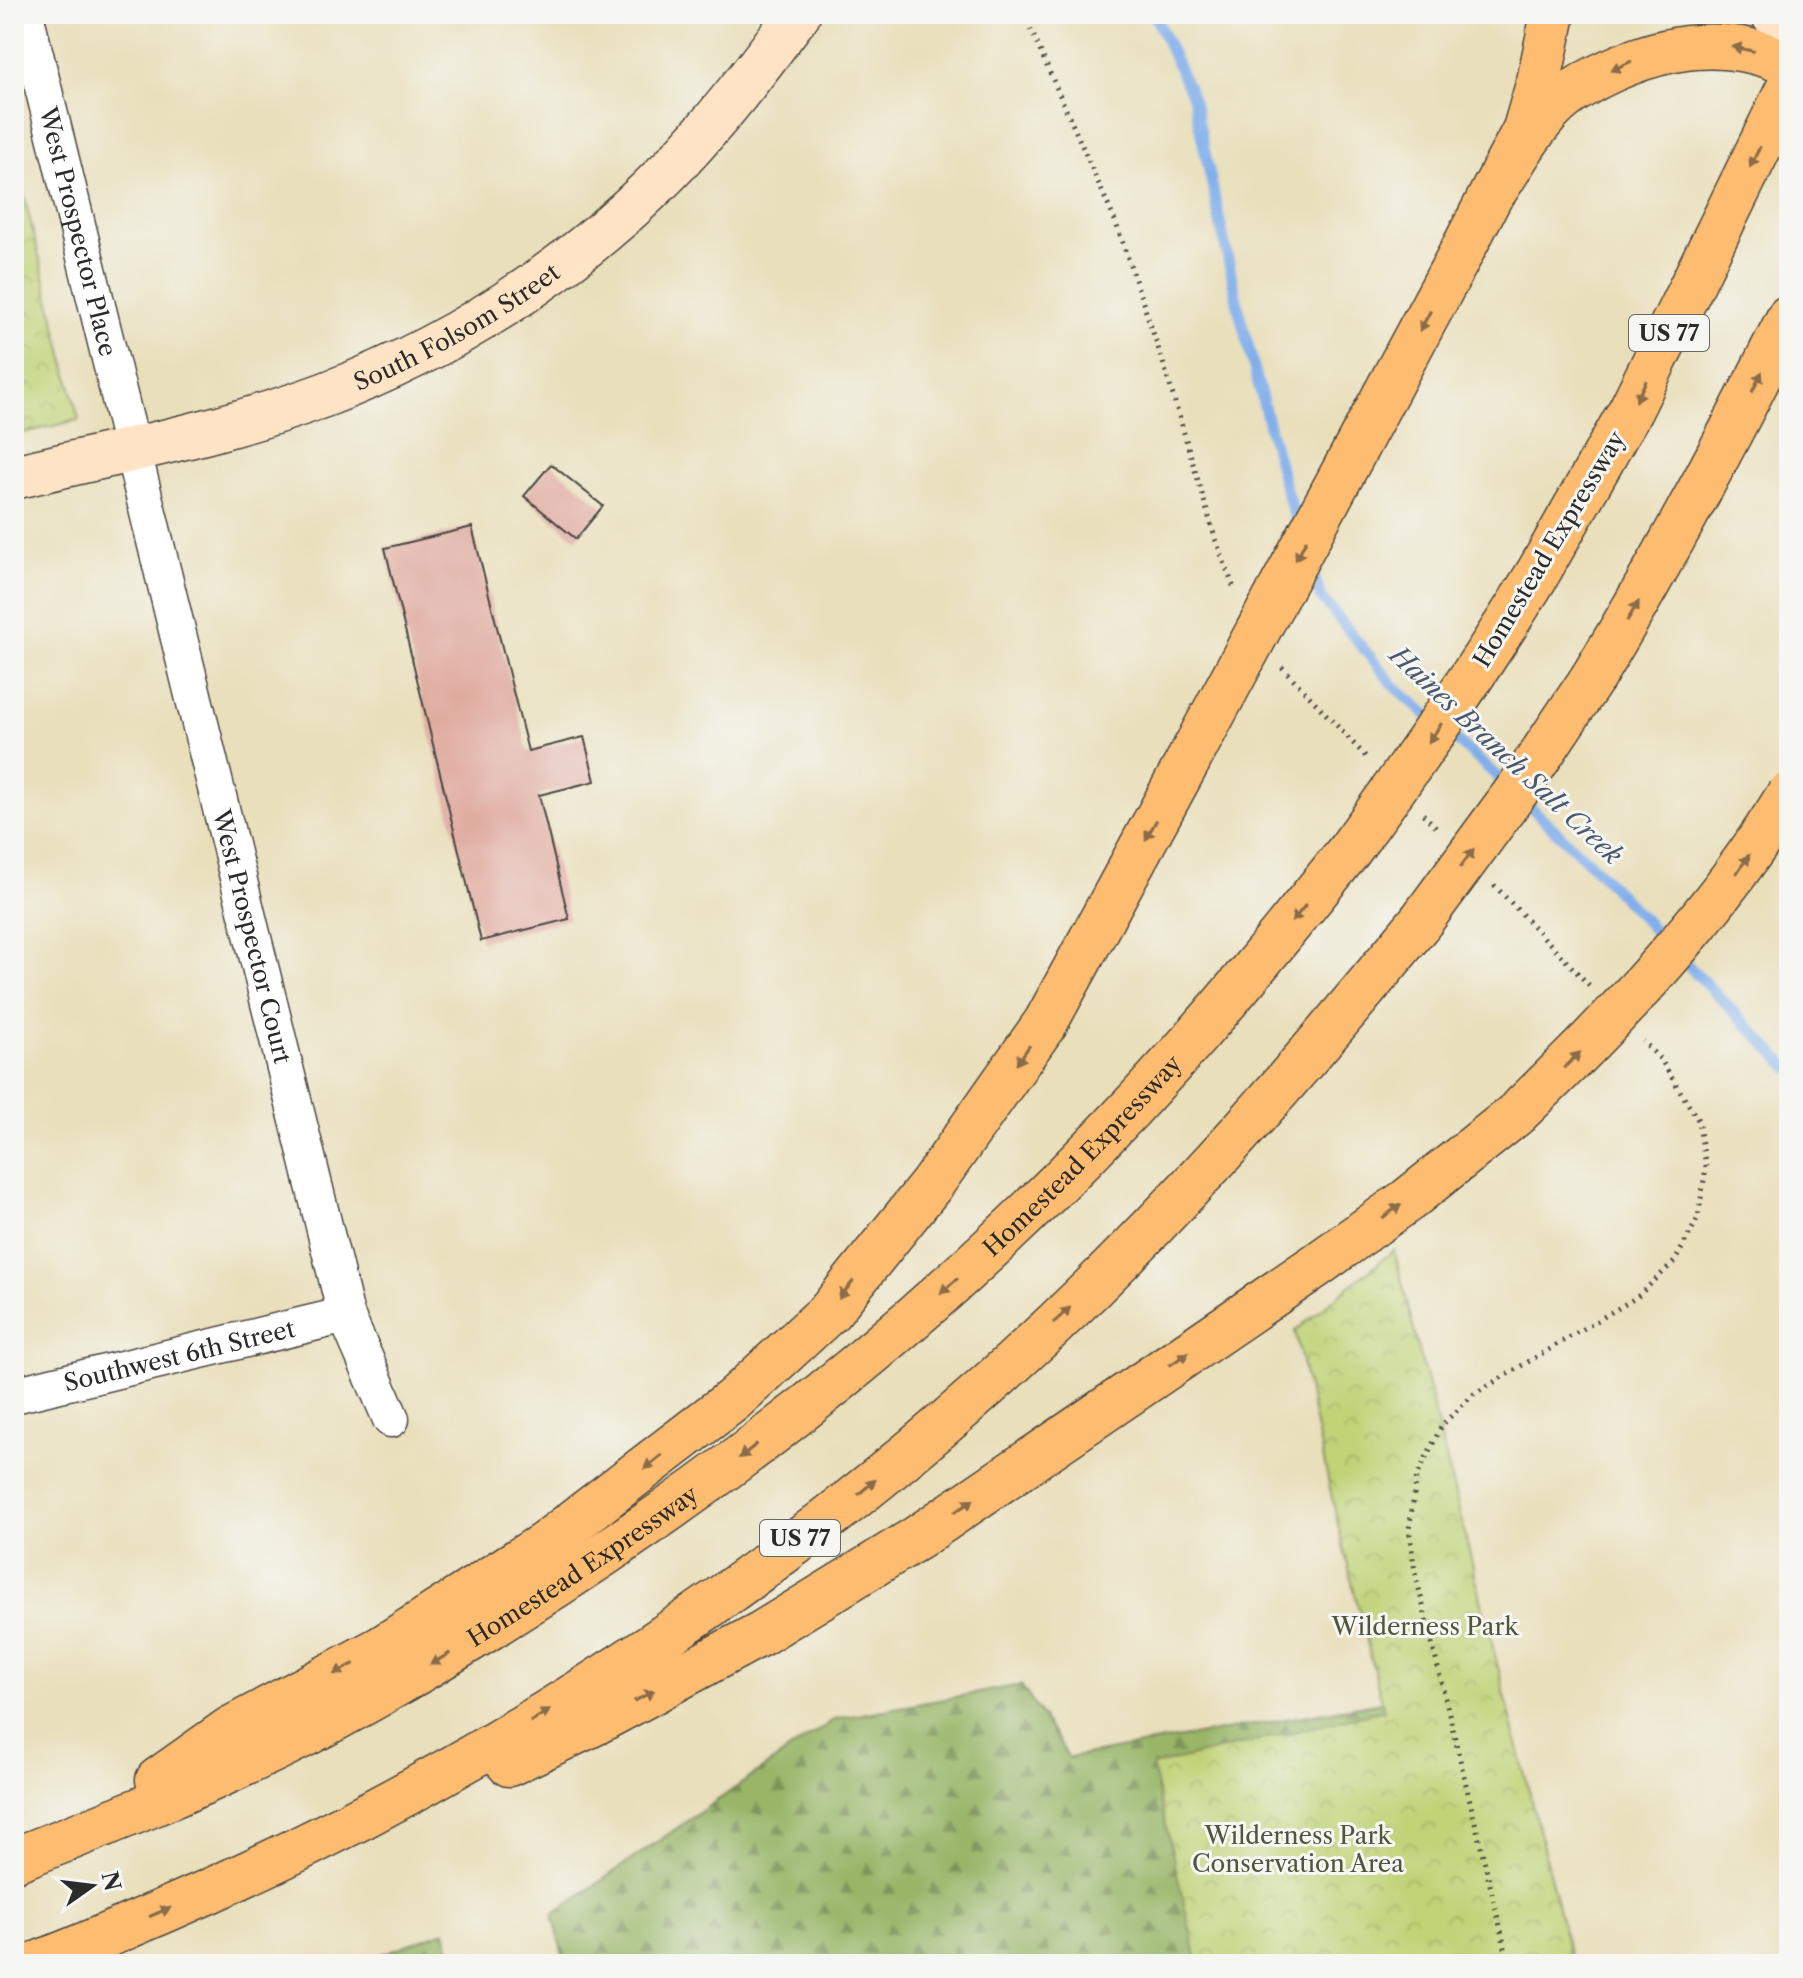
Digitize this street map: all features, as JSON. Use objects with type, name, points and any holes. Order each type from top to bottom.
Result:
[{"type":"highway","points":[[84,1833],[230,1729],[380,1649],[546,1543],[733,1400],[830,1311],[932,1184],[1046,1022],[1496,189],[1525,129],[1553,14]]},
{"type":"highway","points":[[1496,189],[1544,117],[1562,99],[1592,79],[1643,56],[1695,45],[1730,46],[1772,56],[1789,64]]},
{"type":"highway","name":"Homestead Expressway","points":[[14,1860],[84,1833],[282,1746],[441,1658],[586,1567],[665,1513],[803,1409],[966,1271],[1069,1172],[1172,1064],[1348,852],[1423,751],[1491,649],[1631,409],[1789,87]]},
{"type":"highway","name":"US 77","points":[[36,1964],[242,1877],[457,1766],[576,1695],[710,1605],[849,1501],[965,1405],[1090,1290],[1225,1152],[1337,1024],[1421,921],[1518,789],[1593,677],[1668,551],[1728,441],[1789,317]]},
{"type":"highway","points":[[242,1877],[371,1827],[462,1787],[593,1724],[762,1633],[917,1538],[1317,1265],[1408,1200],[1516,1114],[1597,1036],[1723,891],[1789,794]]},
{"type":"main road","name":"South Folsom Street","points":[[14,477],[245,421],[326,394],[409,358],[490,313],[566,261],[635,203],[708,129],[798,14]]},
{"type":"main road","points":[[1773,14],[1789,34]]},
{"type":"street","name":"West Prospector Place","points":[[25,14],[133,449]]},
{"type":"street","name":"West Prospector Court","points":[[133,449],[346,1315],[391,1419]]},
{"type":"street","name":"Southwest 6th Street","points":[[14,1395],[346,1315]]},
{"type":"green space","points":[[14,154],[79,420],[14,435]]},
{"type":"green space","points":[[1394,1250],[1572,1964],[1198,1964],[1152,1766],[1384,1710],[1342,1542],[1295,1331]]},
{"type":"green space","name":"Wilderness Park Conservation Area","points":[[1021,1685],[1069,1758],[1393,1700],[1462,1964],[565,1964],[553,1914],[835,1719]]},
{"type":"green space","points":[[445,1931],[454,1964],[354,1964]]},
{"type":"building","points":[[551,464],[603,506],[576,539],[524,496]]},
{"type":"building","points":[[472,527],[528,751],[584,737],[595,781],[539,795],[569,919],[481,941],[385,548]]},
{"type":"waterway","name":"Haines Branch Salt Creek","points":[[1154,14],[1194,101],[1239,310],[1298,528]]},
{"type":"waterway","name":"Haines Branch Salt Creek","points":[[1310,563],[1321,597],[1395,687],[1433,720]]},
{"type":"waterway","name":"Haines Branch Salt Creek","points":[[1446,731],[1508,786]]},
{"type":"waterway","name":"Haines Branch Salt Creek","points":[[1521,798],[1595,868],[1667,944]]},
{"type":"waterway","name":"Haines Branch Salt Creek","points":[[1679,956],[1789,1068]]},
{"type":"park label","name":"Wilderness Park","points":[[1425,1626]]}]
